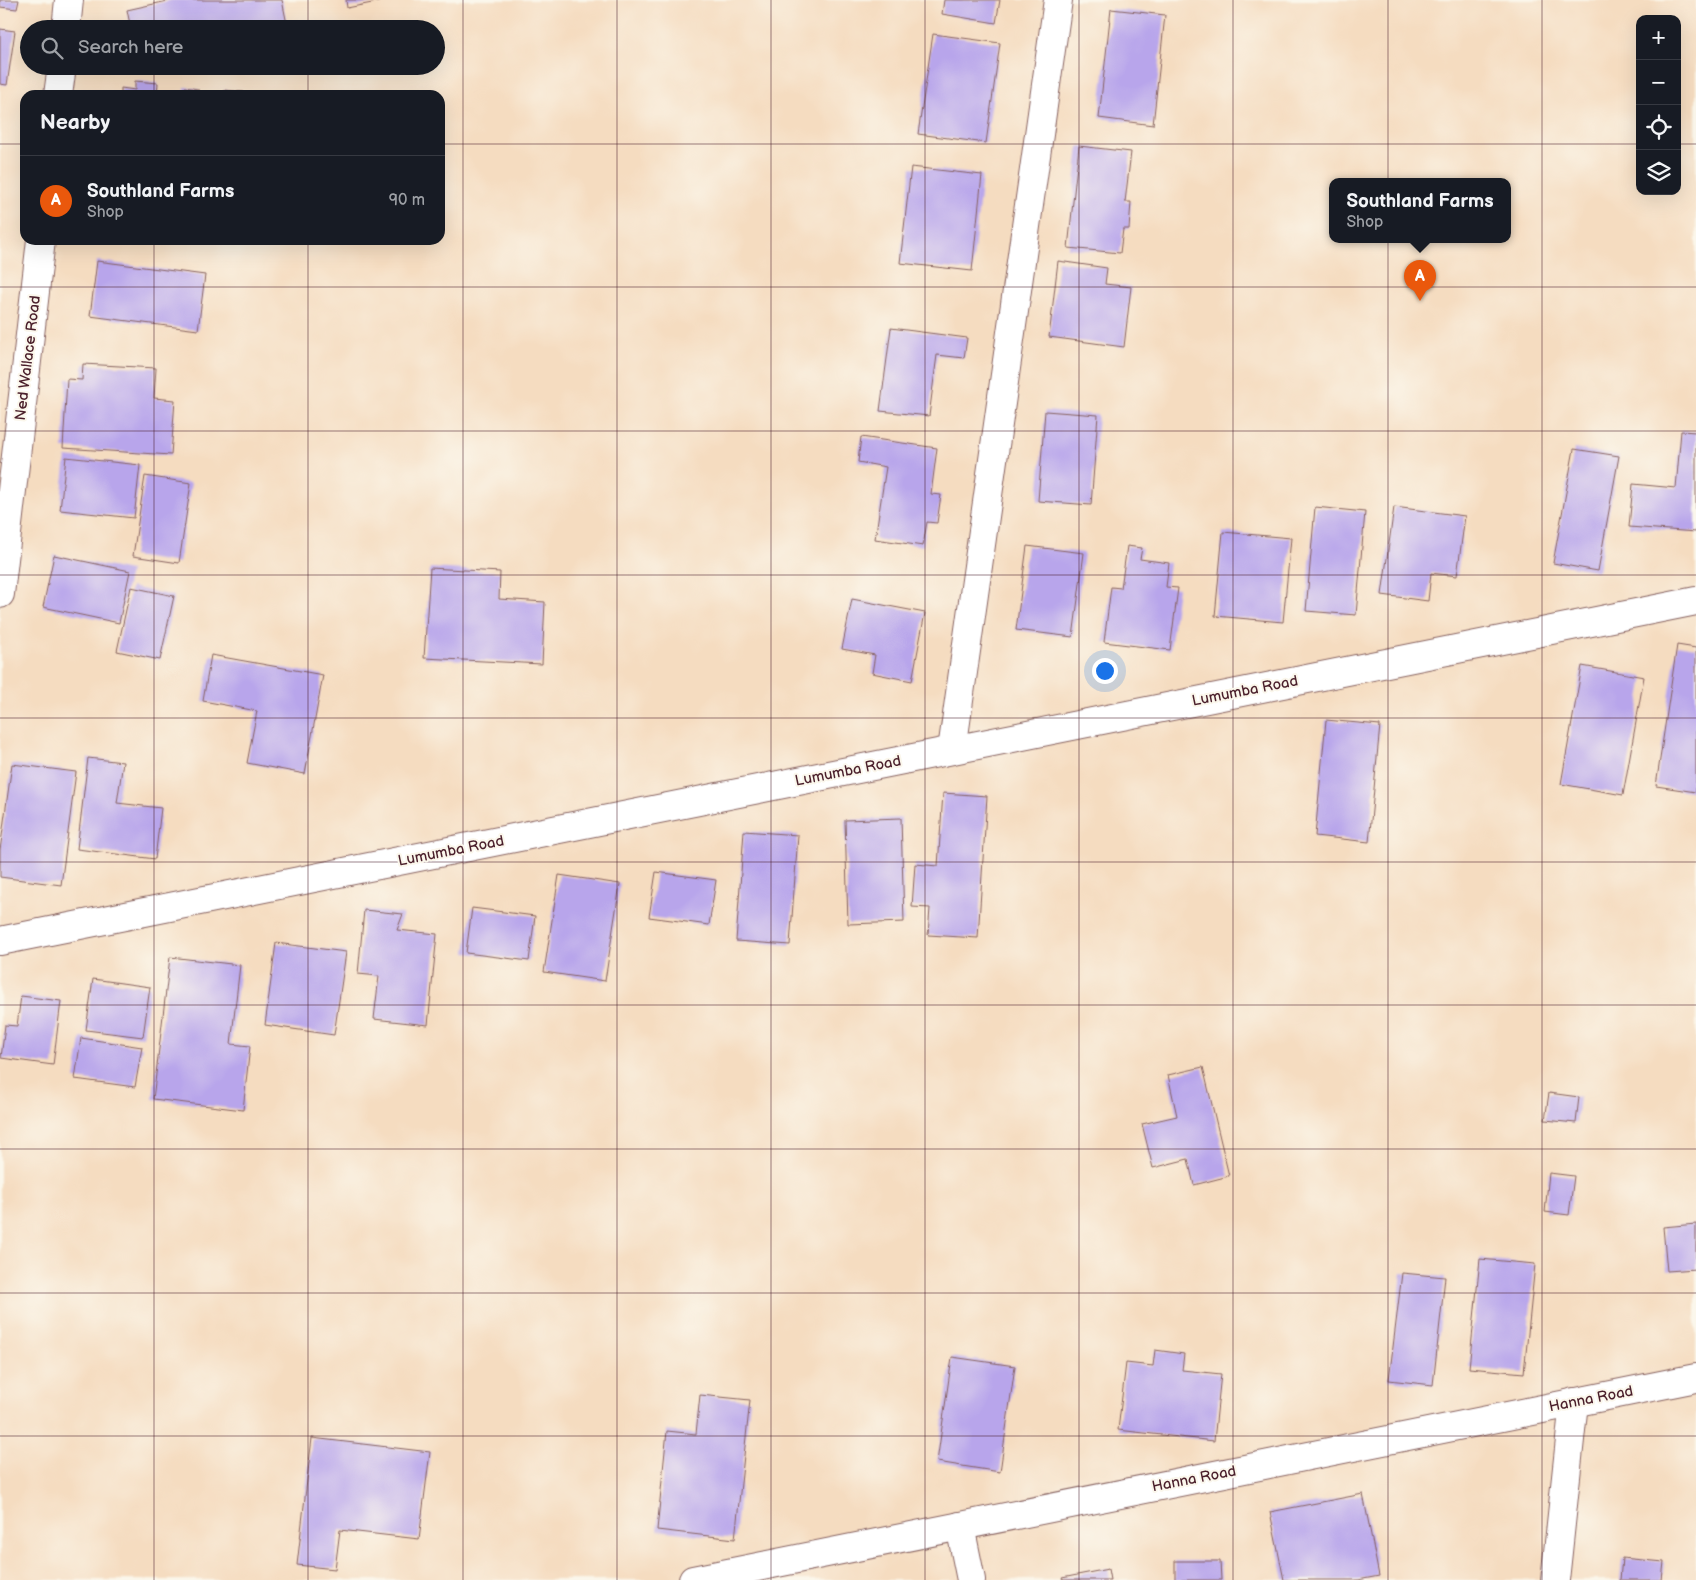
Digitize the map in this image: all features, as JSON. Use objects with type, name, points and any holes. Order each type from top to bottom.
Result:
[{"type":"street","points":[[67,20],[70,0]]},
{"type":"street","points":[[952,750],[1058,0]]},
{"type":"street","points":[[59,90],[61,75]]},
{"type":"street","name":"Ned Wallace Road","points":[[0,594],[40,245]]},
{"type":"street","name":"Lumumba Road","points":[[0,941],[1696,601]]},
{"type":"street","name":"Hanna Road","points":[[693,1580],[1696,1378]]},
{"type":"street","points":[[1554,1580],[1574,1402]]},
{"type":"street","points":[[960,1526],[971,1580]]},
{"type":"building","points":[[0,0],[19,0],[17,9],[0,7]]},
{"type":"building","points":[[172,0],[282,0],[286,20],[129,20],[127,10]]},
{"type":"building","points":[[346,0],[382,0],[382,1],[347,8]]},
{"type":"building","points":[[944,0],[1000,0],[996,23],[942,14]]},
{"type":"building","points":[[1111,9],[1165,15],[1153,125],[1099,118]]},
{"type":"building","points":[[0,29],[15,31],[7,85],[0,84]]},
{"type":"building","points":[[933,34],[1000,43],[986,143],[918,134]]},
{"type":"building","points":[[135,81],[158,83],[157,90],[135,90]]},
{"type":"building","points":[[185,87],[198,89],[198,90],[185,90]]},
{"type":"building","points":[[1079,146],[1131,152],[1125,202],[1131,202],[1129,229],[1123,229],[1120,253],[1068,248]]},
{"type":"building","points":[[911,167],[982,175],[972,271],[900,263]]},
{"type":"building","points":[[97,261],[205,275],[198,330],[90,316]]},
{"type":"building","points":[[1058,261],[1107,268],[1105,284],[1131,287],[1124,347],[1049,337]]},
{"type":"building","points":[[891,328],[967,338],[964,358],[937,355],[929,416],[880,411]]},
{"type":"building","points":[[83,364],[156,368],[154,398],[175,400],[171,455],[63,448],[67,379],[82,380]]},
{"type":"building","points":[[1045,411],[1098,415],[1091,505],[1038,501]]},
{"type":"building","points":[[1681,431],[1696,432],[1696,532],[1629,527],[1633,484],[1676,488]]},
{"type":"building","points":[[861,437],[937,448],[931,494],[941,495],[937,523],[927,522],[923,546],[875,539],[886,467],[858,462]]},
{"type":"building","points":[[1574,449],[1619,456],[1598,571],[1553,563]]},
{"type":"building","points":[[66,457],[140,465],[134,518],[60,510]]},
{"type":"building","points":[[145,476],[191,483],[179,563],[133,556]]},
{"type":"building","points":[[1315,507],[1365,512],[1356,615],[1306,611]]},
{"type":"building","points":[[1394,507],[1465,516],[1457,576],[1431,573],[1428,601],[1382,595]]},
{"type":"building","points":[[1223,532],[1291,538],[1283,622],[1215,616]]},
{"type":"building","points":[[1027,546],[1084,553],[1073,637],[1016,630]]},
{"type":"building","points":[[1127,546],[1142,548],[1140,559],[1169,563],[1166,587],[1178,588],[1170,650],[1104,642],[1111,587],[1121,588]]},
{"type":"building","points":[[54,555],[130,571],[119,623],[43,607]]},
{"type":"building","points":[[430,568],[500,572],[499,599],[545,602],[542,664],[424,658]]},
{"type":"building","points":[[131,587],[174,596],[160,660],[117,651]]},
{"type":"building","points":[[852,599],[925,613],[912,681],[872,673],[875,655],[842,649]]},
{"type":"building","points":[[1677,645],[1696,648],[1696,792],[1656,786]]},
{"type":"building","points":[[211,655],[323,675],[305,774],[247,763],[257,711],[203,701]]},
{"type":"building","points":[[1582,666],[1644,677],[1623,795],[1561,784]]},
{"type":"building","points":[[1326,720],[1380,725],[1369,842],[1315,836]]},
{"type":"building","points":[[88,758],[123,762],[117,803],[161,808],[155,859],[77,849]]},
{"type":"building","points":[[12,764],[76,772],[61,885],[0,877],[0,850]]},
{"type":"building","points":[[943,793],[987,796],[978,938],[928,935],[930,908],[912,907],[915,864],[938,866]]},
{"type":"building","points":[[901,818],[904,922],[848,924],[845,820]]},
{"type":"building","points":[[744,831],[798,835],[790,945],[736,941]]},
{"type":"building","points":[[656,872],[716,880],[709,925],[649,917]]},
{"type":"building","points":[[559,875],[620,884],[605,981],[544,972]]},
{"type":"building","points":[[472,908],[535,916],[529,961],[466,953]]},
{"type":"building","points":[[364,910],[403,914],[397,930],[437,934],[428,1025],[374,1019],[379,976],[358,974]]},
{"type":"building","points":[[276,943],[346,952],[334,1035],[265,1025]]},
{"type":"building","points":[[170,957],[240,965],[231,1044],[250,1046],[243,1110],[153,1099]]},
{"type":"building","points":[[93,979],[150,987],[143,1037],[86,1030]]},
{"type":"building","points":[[21,996],[61,1001],[53,1065],[1,1058],[5,1025],[17,1026]]},
{"type":"building","points":[[81,1038],[142,1047],[135,1087],[75,1079]]},
{"type":"building","points":[[1203,1067],[1229,1176],[1194,1185],[1188,1159],[1153,1168],[1142,1124],[1177,1116],[1168,1075]]},
{"type":"building","points":[[1549,1093],[1579,1097],[1576,1123],[1545,1120]]},
{"type":"building","points":[[1549,1173],[1574,1176],[1569,1215],[1545,1212]]},
{"type":"building","points":[[1696,1224],[1696,1269],[1667,1271],[1663,1227]]},
{"type":"building","points":[[1480,1259],[1535,1264],[1524,1373],[1469,1368]]},
{"type":"building","points":[[1402,1273],[1445,1277],[1433,1385],[1389,1380]]},
{"type":"building","points":[[1155,1350],[1184,1354],[1182,1370],[1221,1374],[1214,1441],[1118,1430],[1126,1363],[1153,1366]]},
{"type":"building","points":[[952,1357],[1015,1366],[1000,1472],[937,1462]]},
{"type":"building","points":[[700,1395],[750,1400],[735,1539],[657,1530],[667,1431],[696,1434]]},
{"type":"building","points":[[312,1438],[430,1452],[419,1539],[340,1530],[335,1569],[297,1565]]},
{"type":"building","points":[[1363,1494],[1379,1576],[1358,1580],[1284,1580],[1270,1512]]},
{"type":"building","points":[[1622,1558],[1664,1562],[1662,1580],[1620,1580]]},
{"type":"building","points":[[1175,1561],[1220,1561],[1221,1580],[1175,1580]]},
{"type":"building","points":[[1108,1569],[1110,1580],[1063,1580],[1062,1578]]},
{"type":"place","name":"Southland Farms","points":[[1420,301]]}]
